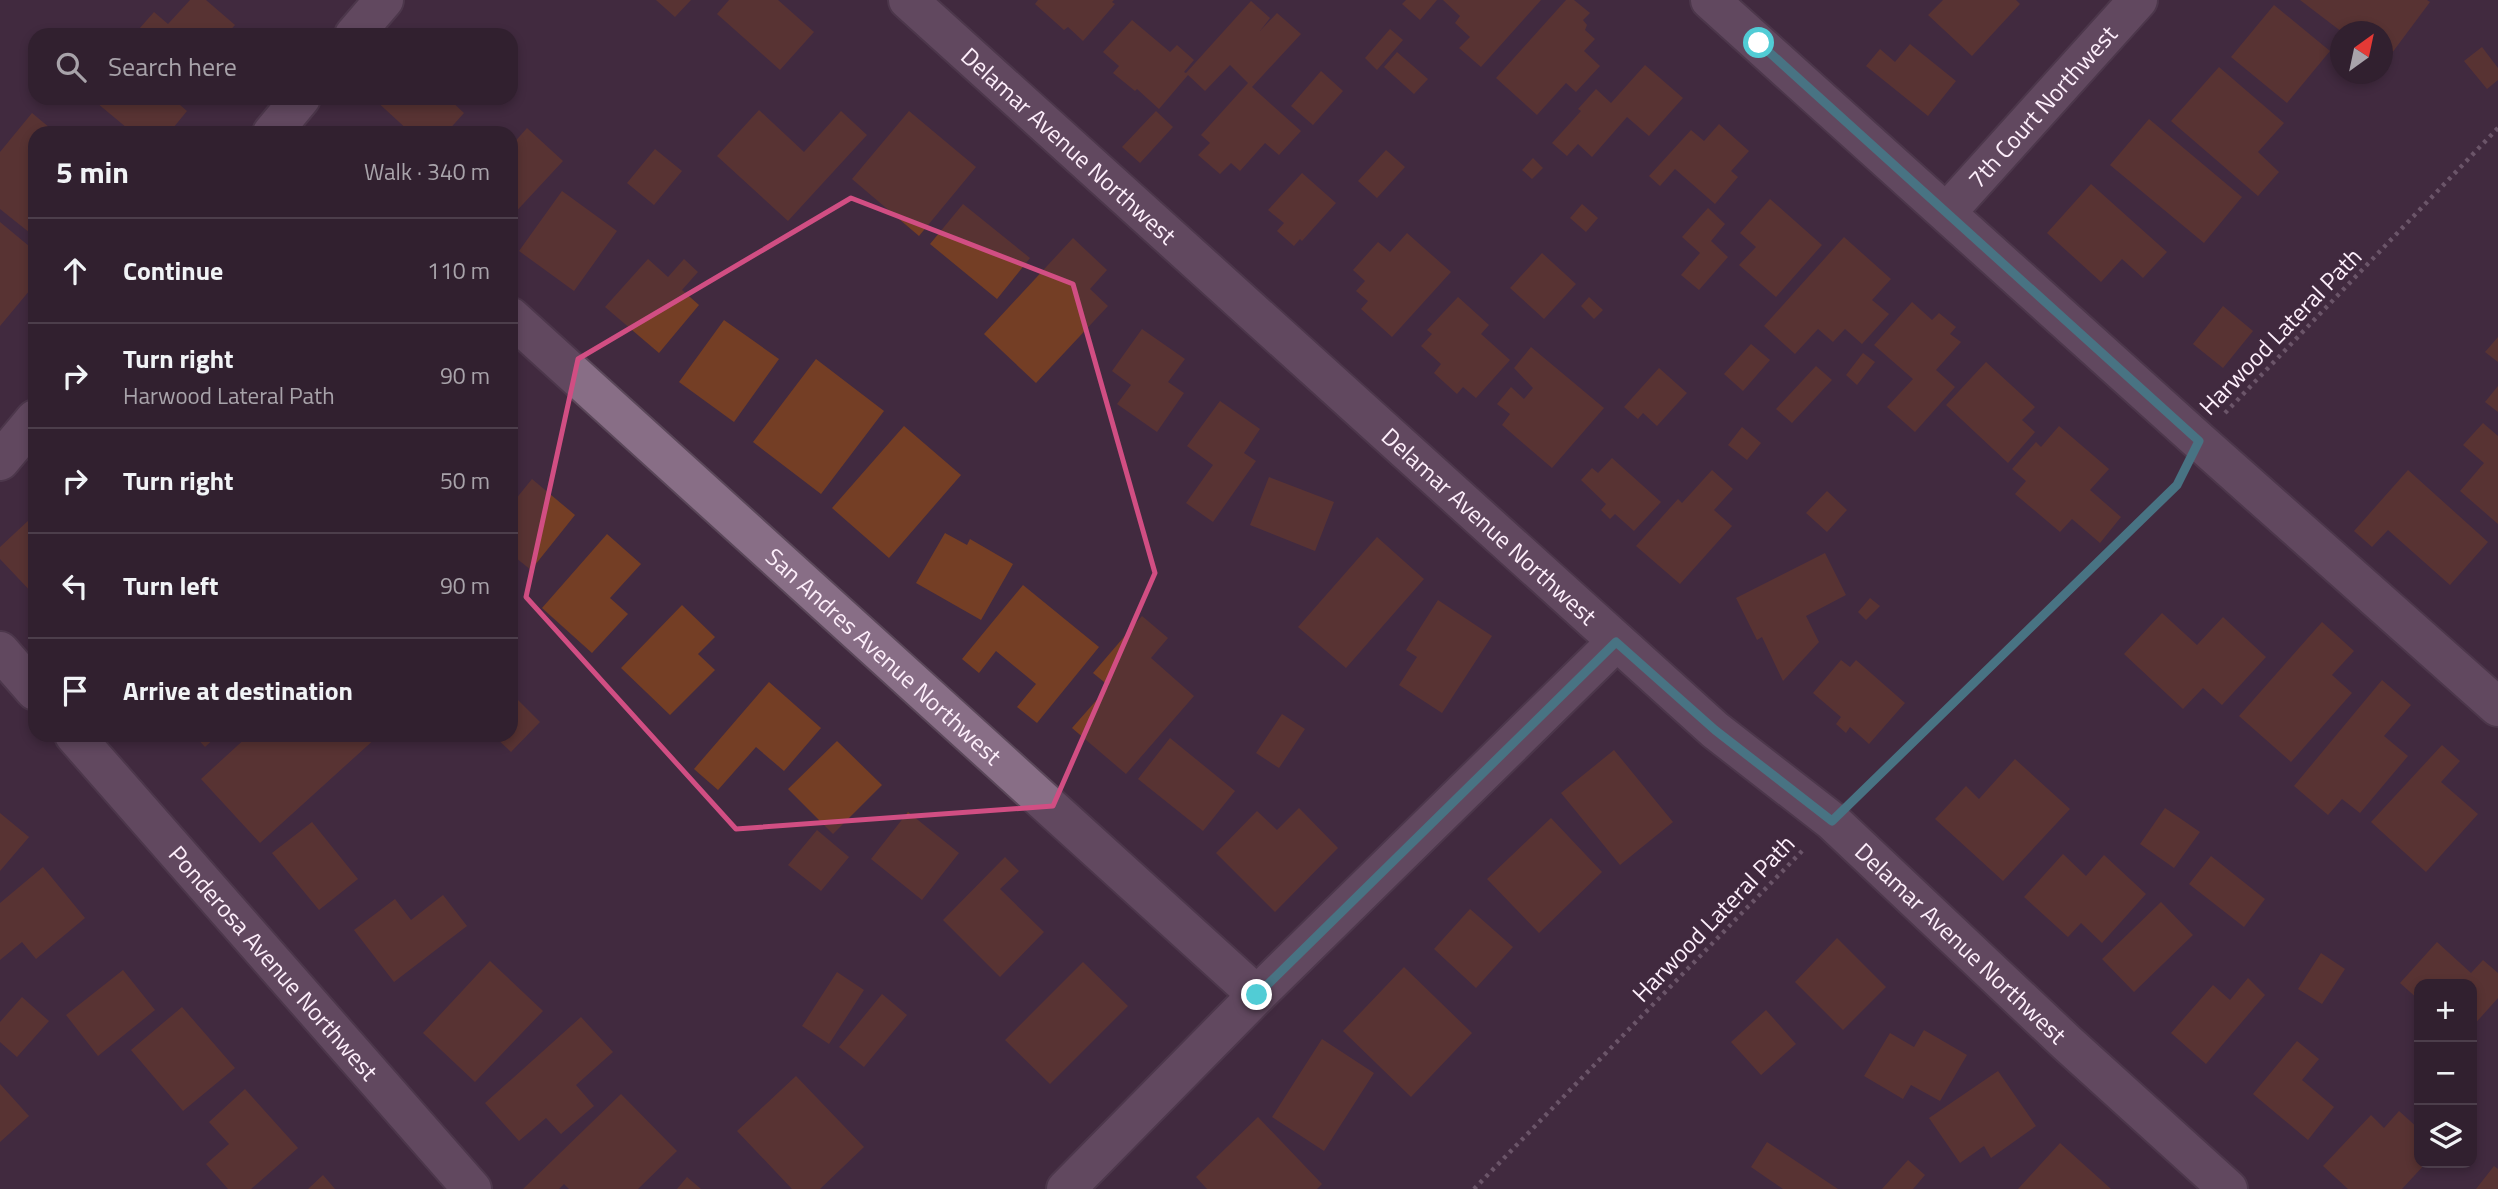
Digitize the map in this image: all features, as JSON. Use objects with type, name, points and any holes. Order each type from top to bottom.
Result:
[{"type":"street","points":[[360,28],[384,0]]},
{"type":"street","name":"Delamar Avenue Northwest","points":[[908,0],[1715,730],[1832,821],[2067,1043],[2228,1189]]},
{"type":"street","points":[[1710,0],[2199,441],[2492,690]]},
{"type":"street","name":"7th Court Northwest","points":[[1947,212],[2138,0]]},
{"type":"street","name":"San Andres Avenue Northwest","points":[[518,323],[1257,995]]},
{"type":"street","points":[[0,461],[28,427]]},
{"type":"street","points":[[1066,1189],[1257,995],[1616,642]]},
{"type":"street","points":[[0,651],[28,683]]},
{"type":"street","name":"Ponderosa Avenue Northwest","points":[[80,742],[472,1189]]},
{"type":"path","name":"Harwood Lateral Path","points":[[1474,1189],[1832,821],[2177,485],[2199,441],[2498,128]]},
{"type":"highlighted area","points":[[851,198],[1073,284],[1155,573],[1053,806],[736,829],[526,597],[578,359]]},
{"type":"building","points":[[190,0],[206,0],[235,25],[232,28],[140,28],[154,12],[168,24]]},
{"type":"building","points":[[656,0],[691,0],[675,17]]},
{"type":"building","points":[[729,0],[778,0],[814,32],[780,70],[717,14]]},
{"type":"building","points":[[1038,0],[1114,0],[1112,2],[1115,4],[1083,41],[1068,27],[1064,30],[1035,4]]},
{"type":"building","points":[[1406,0],[1437,0],[1420,20],[1402,4]]},
{"type":"building","points":[[1443,0],[1541,0],[1481,67],[1459,48],[1470,37],[1455,23],[1460,16]]},
{"type":"building","points":[[1566,0],[1574,0],[1590,13],[1583,20],[1587,25],[1585,30],[1595,39],[1584,51],[1600,66],[1576,92],[1566,83],[1537,115],[1496,78]]},
{"type":"building","points":[[1943,0],[2016,0],[2020,4],[1972,56],[1928,15]]},
{"type":"building","points":[[2300,0],[2430,2],[2393,52],[2393,21],[2330,23]]},
{"type":"building","points":[[1251,1],[1270,18],[1260,31],[1277,13],[1301,34],[1252,87],[1301,131],[1279,155],[1265,143],[1240,171],[1231,163],[1220,174],[1198,155],[1210,143],[1201,135],[1248,83],[1230,65],[1205,91],[1188,75],[1159,109],[1137,89],[1135,91],[1113,73],[1119,66],[1103,52],[1132,20],[1170,52],[1177,45],[1194,60],[1184,72],[1186,73]]},
{"type":"building","points":[[2274,5],[2330,51],[2287,103],[2231,57]]},
{"type":"building","points":[[1390,29],[1403,40],[1377,70],[1365,58]]},
{"type":"building","points":[[1910,44],[1956,81],[1928,116],[1866,66],[1880,49],[1895,62]]},
{"type":"building","points":[[2482,47],[2498,68],[2498,80],[2487,89],[2464,61]]},
{"type":"building","points":[[1397,52],[1428,79],[1414,94],[1384,67]]},
{"type":"building","points":[[1645,65],[1683,98],[1649,136],[1627,117],[1592,157],[1578,144],[1567,156],[1552,143],[1581,111],[1578,109],[1596,89],[1611,103]]},
{"type":"building","points":[[2219,67],[2284,123],[2258,152],[2279,172],[2258,196],[2171,121]]},
{"type":"building","points":[[1321,71],[1343,91],[1313,125],[1291,106]]},
{"type":"building","points":[[99,105],[180,105],[187,111],[175,126],[125,126]]},
{"type":"building","points":[[381,105],[455,105],[464,113],[452,126],[403,126]]},
{"type":"building","points":[[759,110],[804,152],[841,111],[867,135],[788,221],[717,156]]},
{"type":"building","points":[[909,111],[976,167],[919,236],[852,179]]},
{"type":"building","points":[[1156,111],[1173,127],[1140,163],[1122,147]]},
{"type":"building","points":[[32,113],[48,126],[28,126],[28,231],[0,209],[0,152]]},
{"type":"building","points":[[2149,119],[2242,197],[2204,243],[2110,165]]},
{"type":"building","points":[[1719,124],[1749,151],[1731,171],[1738,177],[1715,204],[1675,169],[1660,186],[1649,176],[1691,130],[1704,141]]},
{"type":"building","points":[[527,128],[563,161],[518,209],[518,138]]},
{"type":"building","points":[[655,149],[682,171],[654,205],[627,183]]},
{"type":"building","points":[[1386,150],[1405,167],[1377,198],[1358,181]]},
{"type":"building","points":[[1533,158],[1543,168],[1532,179],[1522,170]]},
{"type":"building","points":[[1302,173],[1336,203],[1302,241],[1300,239],[1294,246],[1277,231],[1284,223],[1268,210]]},
{"type":"building","points":[[2091,184],[2167,252],[2143,278],[2122,259],[2101,282],[2047,233]]},
{"type":"building","points":[[562,191],[617,231],[574,291],[519,251]]},
{"type":"building","points":[[1770,199],[1822,245],[1776,297],[1739,265],[1756,247],[1740,233]]},
{"type":"building","points":[[963,204],[1030,258],[997,299],[930,244]]},
{"type":"building","points":[[1582,204],[1598,218],[1586,232],[1570,218]]},
{"type":"building","points":[[1708,208],[1725,224],[1711,241],[1728,257],[1699,290],[1681,275],[1700,253],[1682,237]]},
{"type":"building","points":[[0,222],[28,245],[28,292],[0,326]]},
{"type":"building","points":[[1407,233],[1451,272],[1392,337],[1361,309],[1368,301],[1356,291],[1365,281],[1353,270],[1378,242],[1390,252]]},
{"type":"building","points":[[1844,237],[1891,279],[1872,300],[1889,314],[1862,344],[1845,329],[1833,342],[1818,329],[1795,354],[1764,326]]},
{"type":"building","points":[[1073,238],[1107,270],[1090,289],[1108,306],[1036,383],[984,334]]},
{"type":"building","points":[[1542,253],[1576,284],[1544,319],[1510,288]]},
{"type":"building","points":[[648,259],[668,277],[684,259],[698,272],[682,290],[699,305],[659,353],[605,307]]},
{"type":"building","points":[[1458,297],[1489,325],[1481,334],[1510,360],[1476,398],[1463,387],[1457,394],[1434,373],[1441,364],[1421,346],[1432,334],[1427,330]]},
{"type":"building","points":[[1589,297],[1603,310],[1594,319],[1581,306]]},
{"type":"building","points":[[1912,302],[1932,320],[1939,313],[1956,327],[1950,334],[1961,342],[1936,370],[1955,387],[1915,432],[1887,407],[1913,379],[1874,345]]},
{"type":"building","points":[[2223,306],[2253,331],[2223,368],[2193,344]]},
{"type":"building","points":[[724,320],[779,359],[734,422],[679,382]]},
{"type":"building","points":[[1142,329],[1185,359],[1168,382],[1184,393],[1157,432],[1117,404],[1131,385],[1112,371]]},
{"type":"building","points":[[2498,337],[2498,362],[2485,352]]},
{"type":"building","points":[[1751,344],[1770,360],[1743,391],[1724,374]]},
{"type":"building","points":[[1531,347],[1604,408],[1552,468],[1502,425],[1510,414],[1497,404],[1511,387],[1524,399],[1533,388],[1514,368]]},
{"type":"building","points":[[1863,353],[1875,362],[1857,385],[1846,375]]},
{"type":"building","points":[[816,359],[884,411],[821,494],[753,442]]},
{"type":"building","points":[[1986,362],[2035,407],[2022,420],[2035,432],[2008,463],[1946,405]]},
{"type":"building","points":[[1816,366],[1832,380],[1792,423],[1776,409]]},
{"type":"building","points":[[1659,368],[1687,393],[1657,426],[1643,413],[1638,419],[1624,407]]},
{"type":"building","points":[[2498,386],[2498,412],[2485,402]]},
{"type":"building","points":[[1220,401],[1260,429],[1244,453],[1256,461],[1213,522],[1186,503],[1213,465],[1187,446]]},
{"type":"building","points":[[2483,423],[2498,436],[2498,524],[2460,491],[2484,463],[2463,445]]},
{"type":"building","points":[[904,426],[961,475],[889,558],[832,508]]},
{"type":"building","points":[[2059,426],[2109,469],[2090,490],[2121,517],[2100,543],[2072,519],[2060,532],[2015,494],[2026,481],[2012,469],[2036,442],[2041,447]]},
{"type":"building","points":[[1742,427],[1761,443],[1747,460],[1728,445]]},
{"type":"building","points":[[1612,458],[1661,502],[1634,531],[1615,514],[1610,519],[1601,510],[1606,504],[1581,480],[1592,468],[1598,473]]},
{"type":"building","points":[[1712,470],[1733,489],[1714,510],[1732,526],[1680,584],[1636,546],[1678,499],[1682,503]]},
{"type":"building","points":[[2408,470],[2488,542],[2450,585],[2388,530],[2372,547],[2354,531]]},
{"type":"building","points":[[1269,477],[1334,502],[1315,551],[1250,525]]},
{"type":"building","points":[[532,479],[575,515],[531,570],[518,560],[518,496]]},
{"type":"building","points":[[1827,491],[1847,510],[1827,532],[1806,513]]},
{"type":"building","points":[[28,521],[28,589],[0,559],[0,547]]},
{"type":"building","points":[[945,533],[967,545],[970,539],[1013,564],[981,620],[916,583]]},
{"type":"building","points":[[607,534],[641,564],[610,598],[628,614],[592,653],[542,608]]},
{"type":"building","points":[[1377,537],[1424,579],[1346,668],[1298,627]]},
{"type":"building","points":[[1825,553],[1846,595],[1806,616],[1819,642],[1783,681],[1762,637],[1757,640],[1736,598]]},
{"type":"building","points":[[1023,585],[1099,647],[1037,723],[1017,707],[1036,684],[996,651],[979,673],[962,659]]},
{"type":"building","points":[[1870,598],[1880,606],[1866,620],[1858,612]]},
{"type":"building","points":[[1438,600],[1492,636],[1442,713],[1399,685],[1417,657],[1406,650]]},
{"type":"building","points":[[682,605],[715,637],[698,654],[715,670],[670,715],[621,668]]},
{"type":"building","points":[[2162,613],[2197,645],[2223,617],[2266,657],[2222,705],[2203,688],[2183,709],[2124,654]]},
{"type":"building","points":[[1142,616],[1168,638],[1151,658],[1194,696],[1126,774],[1072,728],[1109,686],[1093,673]]},
{"type":"building","points":[[2322,622],[2354,651],[2332,675],[2352,693],[2291,762],[2239,716]]},
{"type":"building","points":[[1841,660],[1850,667],[1856,660],[1905,703],[1869,744],[1850,727],[1846,733],[1836,724],[1841,717],[1813,693]]},
{"type":"building","points":[[2382,680],[2411,705],[2384,736],[2408,756],[2360,813],[2342,799],[2328,815],[2294,786]]},
{"type":"building","points":[[769,682],[821,728],[784,771],[756,747],[718,790],[694,769]]},
{"type":"building","points":[[518,700],[540,722],[511,752],[500,742],[518,742]]},
{"type":"building","points":[[1282,714],[1305,729],[1279,768],[1256,753]]},
{"type":"building","points":[[1170,738],[1235,791],[1203,831],[1138,779]]},
{"type":"building","points":[[837,741],[882,785],[833,834],[788,789]]},
{"type":"building","points":[[241,742],[371,742],[260,843],[201,779]]},
{"type":"building","points":[[2442,745],[2460,761],[2441,782],[2478,814],[2426,872],[2371,822]]},
{"type":"building","points":[[1614,750],[1673,822],[1620,865],[1561,793]]},
{"type":"building","points":[[2015,759],[2070,809],[2003,881],[1935,819],[1966,786],[1979,799]]},
{"type":"building","points":[[1299,808],[1338,848],[1275,912],[1216,853],[1257,811],[1277,830]]},
{"type":"building","points":[[2165,808],[2200,832],[2174,868],[2140,844]]},
{"type":"building","points":[[908,812],[959,853],[922,900],[871,859]]},
{"type":"building","points":[[0,813],[29,837],[0,871]]},
{"type":"building","points":[[1551,818],[1602,872],[1539,933],[1487,879]]},
{"type":"building","points":[[312,822],[358,879],[319,910],[272,853]]},
{"type":"building","points":[[817,830],[849,857],[821,891],[788,865]]},
{"type":"building","points":[[2063,854],[2086,876],[2104,855],[2146,894],[2102,943],[2081,923],[2068,937],[2024,897]]},
{"type":"building","points":[[2211,856],[2265,899],[2244,927],[2189,884]]},
{"type":"building","points":[[1005,857],[1019,871],[1000,889],[1044,932],[1000,977],[943,920]]},
{"type":"building","points":[[43,867],[85,918],[36,959],[22,942],[0,960],[0,903]]},
{"type":"building","points":[[443,895],[467,926],[394,982],[354,930],[395,899],[411,920]]},
{"type":"building","points":[[2161,902],[2193,935],[2134,992],[2102,959]]},
{"type":"building","points":[[1470,909],[1513,947],[1476,988],[1434,949]]},
{"type":"building","points":[[1837,938],[1886,987],[1843,1030],[1795,982]]},
{"type":"building","points":[[2437,942],[2471,973],[2483,960],[2498,973],[2498,998],[2477,1021],[2477,979],[2414,979],[2414,996],[2400,983]]},
{"type":"building","points":[[2321,953],[2345,969],[2322,1004],[2298,989]]},
{"type":"building","points":[[490,961],[543,1011],[475,1082],[423,1033]]},
{"type":"building","points":[[1083,962],[1128,1006],[1050,1084],[1005,1040]]},
{"type":"building","points":[[1404,967],[1472,1033],[1411,1097],[1343,1031]]},
{"type":"building","points":[[123,970],[155,1010],[98,1056],[66,1015]]},
{"type":"building","points":[[837,972],[864,990],[829,1044],[802,1026]]},
{"type":"building","points":[[2248,978],[2265,995],[2206,1064],[2171,1033],[2213,985],[2230,1000]]},
{"type":"building","points":[[882,994],[907,1015],[864,1067],[839,1047]]},
{"type":"building","points":[[22,997],[49,1021],[17,1057],[0,1042],[0,1022]]},
{"type":"building","points":[[182,1007],[235,1068],[183,1111],[131,1050]]},
{"type":"building","points":[[1766,1010],[1796,1044],[1761,1075],[1731,1042]]},
{"type":"building","points":[[581,1017],[613,1052],[576,1085],[594,1106],[561,1134],[546,1118],[519,1141],[485,1103]]},
{"type":"building","points":[[1924,1030],[1967,1055],[1940,1101],[1911,1085],[1903,1099],[1864,1076],[1890,1033],[1914,1047]]},
{"type":"building","points":[[1322,1039],[1374,1073],[1324,1151],[1272,1117]]},
{"type":"building","points":[[2297,1041],[2319,1059],[2302,1080],[2334,1107],[2308,1140],[2253,1094]]},
{"type":"building","points":[[1998,1071],[2036,1126],[1991,1158],[1984,1146],[1960,1163],[1929,1118]]},
{"type":"building","points":[[796,1076],[864,1147],[820,1189],[792,1189],[737,1131]]},
{"type":"building","points":[[0,1084],[29,1116],[0,1142]]},
{"type":"building","points":[[245,1089],[298,1148],[251,1189],[228,1189],[206,1164],[229,1144],[209,1122]]},
{"type":"building","points":[[621,1094],[677,1151],[638,1189],[569,1189],[564,1184],[559,1189],[523,1189]]},
{"type":"building","points":[[2399,1111],[2414,1124],[2414,1168],[2421,1168],[2402,1189],[2348,1189],[2323,1166],[2371,1115],[2384,1128]]},
{"type":"building","points":[[1258,1117],[1322,1184],[1317,1189],[1207,1189],[1196,1177]]},
{"type":"building","points":[[1767,1142],[1838,1189],[1783,1189],[1751,1167]]},
{"type":"building","points":[[2060,1143],[2111,1189],[2018,1189]]},
{"type":"building","points":[[1908,1160],[1925,1175],[1913,1189],[1882,1189]]},
{"type":"building","points":[[2494,1166],[2498,1169],[2498,1189],[2476,1189]]},
{"type":"building","points":[[323,1175],[335,1189],[308,1189]]},
{"type":"building","points":[[687,1177],[701,1189],[677,1189]]},
{"type":"route","points":[[1257,995],[1616,642],[1715,730],[1832,821],[2177,485],[2199,441],[1759,43]]}]
